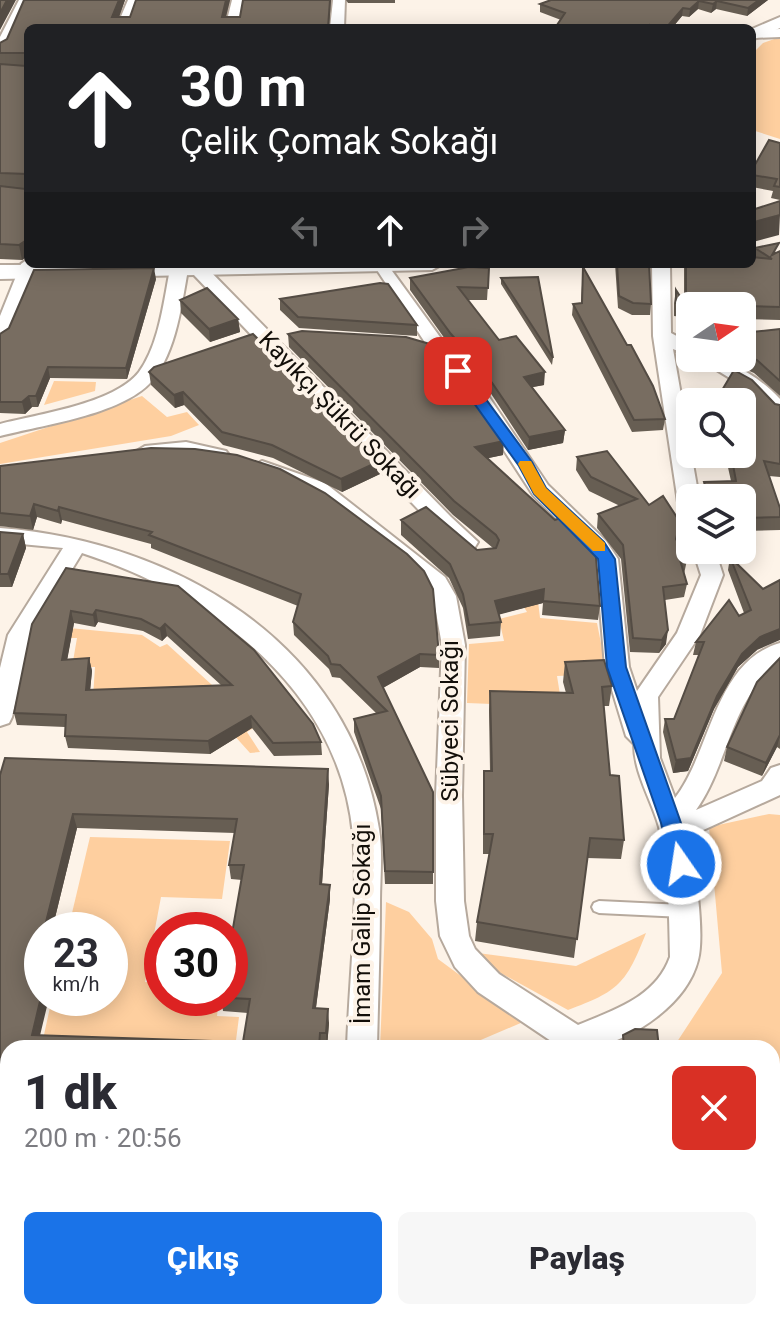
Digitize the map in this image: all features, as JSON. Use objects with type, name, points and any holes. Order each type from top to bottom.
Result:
[{"type":"street","points":[[0,51],[25,0]]},
{"type":"street","points":[[125,24],[134,0]]},
{"type":"street","points":[[233,24],[238,0]]},
{"type":"street","points":[[337,24],[339,0]]},
{"type":"street","points":[[756,33],[780,22]]},
{"type":"street","points":[[756,34],[780,33]]},
{"type":"street","points":[[0,338],[28,268]]},
{"type":"street","points":[[0,272],[28,268],[186,268],[149,373]]},
{"type":"street","name":"Kayıkçı Şükrü Sokağı","points":[[186,268],[262,334],[443,522],[484,556]]},
{"type":"street","points":[[381,268],[441,352],[474,389],[540,490],[598,546],[607,559],[617,667],[672,828],[681,864],[685,957],[678,977],[645,1011],[578,1040]]},
{"type":"street","points":[[661,268],[662,336],[686,484]]},
{"type":"street","points":[[233,343],[262,334],[290,336]]},
{"type":"street","points":[[662,336],[676,343]]},
{"type":"street","points":[[407,342],[441,352]]},
{"type":"street","points":[[0,430],[114,398],[131,390],[149,373],[177,363]]},
{"type":"street","points":[[731,372],[758,387],[780,410]]},
{"type":"street","name":"Sübyeci Sokağı","points":[[117,456],[186,448],[284,473],[318,488],[434,577],[445,597],[453,653],[448,777],[453,935],[465,958],[485,979],[561,1040]]},
{"type":"street","name":"İmam Galip Sokağı","points":[[0,535],[77,544],[162,574],[225,611],[278,654],[328,715],[352,771],[366,825],[362,1040]]},
{"type":"street","points":[[0,717],[20,635],[77,544]]},
{"type":"street","points":[[647,758],[646,696],[688,635],[712,575],[708,564]]},
{"type":"street","points":[[672,828],[699,784],[734,698],[760,662],[780,651]]},
{"type":"street","points":[[320,770],[352,771]]},
{"type":"street","points":[[672,828],[771,788],[780,775]]},
{"type":"lane","points":[[599,907],[683,911]]},
{"type":"shaded area","points":[[780,37],[780,139],[756,131],[756,50],[763,43]]},
{"type":"shaded area","points":[[54,381],[96,382],[95,391],[44,405]]},
{"type":"shaded area","points":[[142,396],[167,417],[187,412],[199,425],[171,436],[0,464],[0,443]]},
{"type":"shaded area","points":[[535,576],[540,618],[597,623],[607,674],[557,676],[562,707],[467,703],[469,644],[504,641],[499,619],[527,612],[509,583]]},
{"type":"shaded area","points":[[38,625],[142,635],[160,647],[167,644],[257,726],[247,732],[260,752],[250,753],[197,694],[93,697],[95,667],[72,667],[77,638],[33,638]]},
{"type":"shaded area","points":[[769,814],[780,815],[780,1040],[678,1040],[722,973],[709,827]]},
{"type":"shaded area","points":[[90,837],[230,841],[222,899],[161,897],[158,912],[144,912],[144,1016],[239,1017],[236,1040],[43,1040],[48,1016],[128,1016],[128,912],[72,912]]},
{"type":"shaded area","points":[[386,902],[409,912],[432,939],[438,959],[523,1022],[481,1040],[380,1040]]},
{"type":"shaded area","points":[[646,933],[633,964],[619,984],[599,997],[568,1010],[477,960],[478,953],[576,966]]},
{"type":"building","points":[[0,0],[7,0],[0,13]]},
{"type":"building","points":[[24,0],[119,0],[112,17],[130,17],[136,0],[226,0],[222,17],[240,17],[243,0],[330,0],[328,24],[24,24],[24,53],[0,53],[0,43],[7,39]]},
{"type":"building","points":[[551,0],[759,0],[748,8],[717,1],[713,4],[699,1],[690,9],[683,8],[669,24],[558,24],[565,13],[540,4]]},
{"type":"building","points":[[0,64],[24,66],[24,174],[0,173]]},
{"type":"building","points":[[769,140],[780,143],[780,187],[774,186],[777,179],[756,176],[756,163]]},
{"type":"building","points":[[0,186],[24,189],[24,242],[19,245],[0,244]]},
{"type":"building","points":[[780,201],[780,215],[756,221],[756,209]]},
{"type":"building","points":[[779,243],[772,255],[780,251],[780,307],[756,306],[756,292],[686,292],[686,268],[756,268],[756,257],[772,259],[756,249]]},
{"type":"building","points":[[154,268],[126,368],[48,367],[36,396],[29,396],[22,402],[0,402],[0,334],[9,328],[34,270]]},
{"type":"building","points":[[464,268],[489,268],[488,288],[458,287],[499,340],[516,336],[545,372],[524,377],[565,430],[529,437],[484,371],[451,334],[410,278]]},
{"type":"building","points":[[584,268],[627,345],[631,345],[653,386],[665,419],[634,420],[573,304],[582,303]]},
{"type":"building","points":[[617,268],[649,268],[651,304],[633,303],[619,296]]},
{"type":"building","points":[[538,277],[553,358],[501,278]]},
{"type":"building","points":[[388,284],[417,325],[298,317],[280,299]]},
{"type":"building","points":[[207,288],[238,319],[209,329],[180,300]]},
{"type":"building","points":[[780,329],[780,381],[756,360],[756,332]]},
{"type":"building","points":[[302,331],[406,337],[433,345],[464,380],[504,441],[475,447],[555,520],[565,516],[595,546],[600,606],[543,601],[544,589],[495,601],[501,622],[469,625],[463,594],[450,564],[401,520],[426,507],[477,550],[496,548],[499,540],[454,501],[288,334]]},
{"type":"building","points":[[253,334],[380,461],[341,479],[272,445],[222,432],[183,392],[174,395],[149,372],[154,367]]},
{"type":"building","points":[[733,372],[738,372],[752,380],[775,404],[780,405],[780,464],[764,461],[780,508],[780,517],[756,518],[756,484],[705,484],[736,481],[734,468],[756,468],[756,388],[723,388]]},
{"type":"building","points":[[151,448],[195,449],[237,455],[280,469],[325,493],[407,554],[424,571],[433,589],[439,655],[420,654],[378,677],[433,792],[433,872],[385,871],[381,796],[354,719],[387,711],[340,665],[331,664],[328,656],[293,622],[301,594],[149,535],[152,532],[59,507],[58,511],[34,504],[30,516],[0,513],[0,466]]},
{"type":"building","points":[[607,451],[649,505],[663,496],[676,516],[676,564],[681,564],[687,584],[663,587],[668,630],[662,640],[633,638],[623,545],[598,514],[637,499],[591,477],[577,457]]},
{"type":"building","points":[[0,532],[23,534],[8,574],[0,574]]},
{"type":"building","points":[[733,564],[737,564],[763,589],[780,580],[780,629],[760,637],[742,654],[717,696],[691,758],[676,760],[665,719],[674,719],[704,642],[696,642],[729,600],[739,616],[751,610]]},
{"type":"building","points":[[66,568],[178,586],[254,650],[313,724],[321,742],[273,743],[251,716],[208,741],[65,736],[66,715],[14,713],[32,624]],"holes":[[[96,610],[141,619],[160,629],[165,624],[232,685],[86,690],[89,658],[62,660],[71,611],[93,615]]]},
{"type":"building","points":[[780,658],[780,735],[766,763],[727,747],[757,682]]},
{"type":"building","points":[[604,660],[612,686],[602,687],[610,775],[619,776],[624,840],[590,838],[577,939],[477,922],[493,834],[484,834],[484,771],[492,771],[490,691],[573,693],[565,662]]},
{"type":"building","points":[[5,758],[328,769],[320,884],[330,885],[313,1008],[328,1009],[326,1033],[320,1033],[320,1040],[243,1040],[250,999],[248,912],[236,912],[244,865],[229,865],[237,819],[73,814],[48,912],[24,912],[24,1016],[37,1016],[32,1035],[183,1040],[0,1040],[0,775]]},
{"type":"building","points":[[635,1029],[657,1030],[658,1040],[623,1040],[623,1035]]},
{"type":"slow traffic","points":[[526,464],[540,490],[561,515],[599,547]]},
{"type":"route","points":[[458,371],[527,465],[540,490],[561,515],[598,546],[607,559],[617,667],[671,823],[681,864]]}]
